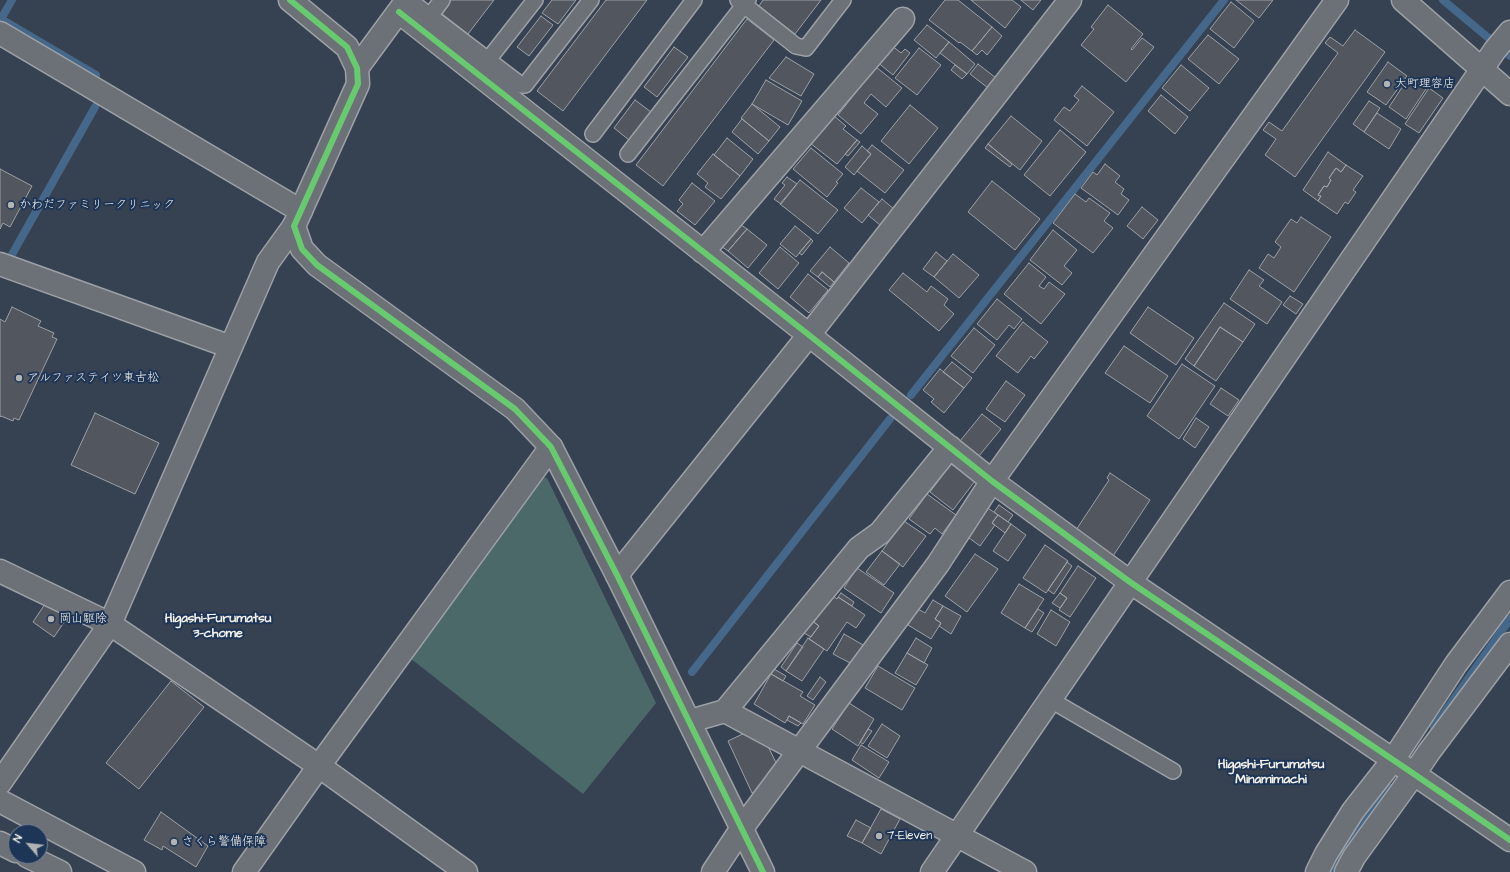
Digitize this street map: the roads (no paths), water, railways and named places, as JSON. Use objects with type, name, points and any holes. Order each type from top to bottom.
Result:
[{"type":"street","points":[[0,783],[110,624],[268,262],[298,218],[358,84],[357,68],[347,47],[290,0]]},
{"type":"street","points":[[617,575],[809,335],[1070,0]]},
{"type":"street","points":[[712,872],[742,828],[800,752],[938,564],[992,481],[1337,0]]},
{"type":"street","points":[[1403,0],[1510,94]]},
{"type":"street","points":[[357,68],[405,4],[703,252],[992,481],[1130,582],[1510,840]]},
{"type":"street","points":[[703,252],[903,19]]},
{"type":"street","points":[[0,33],[298,218]]},
{"type":"street","points":[[932,872],[1502,41]]},
{"type":"street","points":[[298,218],[302,249],[317,266],[516,409],[551,447],[690,721],[763,872]]},
{"type":"street","points":[[0,264],[231,347]]},
{"type":"street","points":[[244,872],[319,766],[551,447]]},
{"type":"street","points":[[690,721],[725,711],[859,548],[880,532],[950,447]]},
{"type":"street","points":[[0,571],[110,624],[319,766],[466,872]]},
{"type":"street","points":[[1317,872],[1326,854],[1353,811],[1393,760],[1456,664],[1510,592]]},
{"type":"street","points":[[1346,872],[1354,857],[1429,752],[1510,644]]},
{"type":"street","points":[[725,711],[1025,872]]},
{"type":"street","points":[[0,801],[134,872]]},
{"type":"street","points":[[44,864],[60,872]]},
{"type":"lane","points":[[430,16],[442,0]]},
{"type":"lane","points":[[488,60],[535,0]]},
{"type":"lane","points":[[405,4],[430,16],[521,85],[525,85],[591,0]]},
{"type":"lane","points":[[593,134],[694,0]]},
{"type":"lane","points":[[628,154],[744,2],[796,46],[806,48],[843,0]]},
{"type":"lane","points":[[1050,699],[1173,771]]},
{"type":"waterway","points":[[12,0],[1,19],[96,75]]},
{"type":"waterway","points":[[911,395],[1224,0]]},
{"type":"waterway","points":[[1443,0],[1510,56]]},
{"type":"waterway","points":[[10,258],[95,107]]},
{"type":"waterway","points":[[692,672],[890,419]]},
{"type":"waterway","points":[[1434,727],[1510,619]]},
{"type":"waterway","points":[[1334,872],[1345,849],[1390,788]]},
{"type":"place","name":"大町理容店","points":[[1387,84]]},
{"type":"place","name":"かわだファミリークリニック","points":[[11,205]]},
{"type":"place","name":"アルファステイツ東古松","points":[[19,378]]},
{"type":"place","name":"岡山駆除","points":[[51,619]]},
{"type":"place","name":"7-Eleven","points":[[879,836]]},
{"type":"place","name":"さくら警備保障","points":[[174,842]]},
{"type":"district","name":"Higashi-Furumatsu 3-chome","points":[[218,626]]},
{"type":"district","name":"Higashi-Furumatsu Minamimachi","points":[[1271,772]]}]
